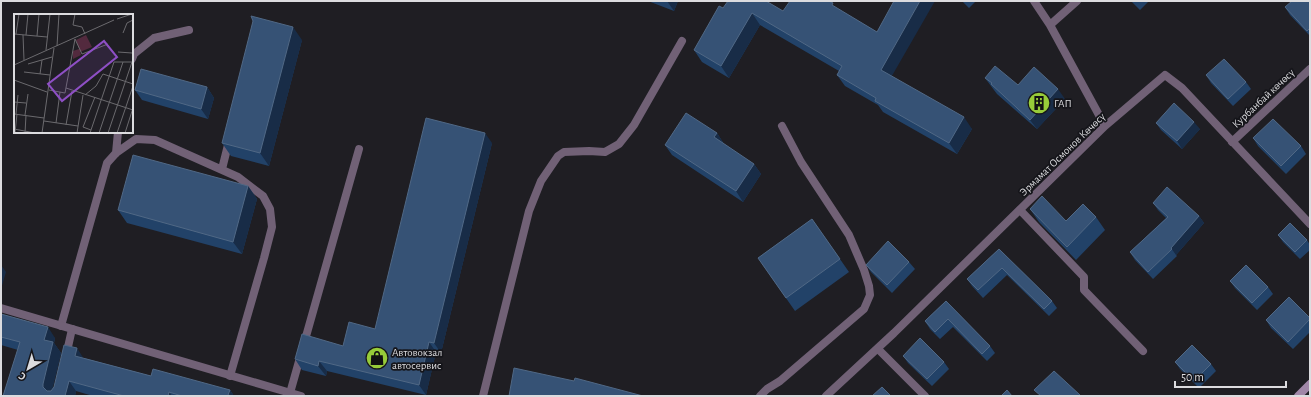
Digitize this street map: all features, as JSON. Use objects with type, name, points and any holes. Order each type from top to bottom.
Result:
[{"type":"main road","points":[[1298,396],[1310,384]]},
{"type":"street","points":[[1034,1],[1050,25],[1105,126]]},
{"type":"street","points":[[1050,25],[1077,1]]},
{"type":"street","points":[[133,56],[134,54],[154,38],[189,30]]},
{"type":"street","points":[[483,396],[529,211],[541,181],[558,156],[564,152],[605,152],[619,144],[634,125],[682,41]]},
{"type":"street","name":"Курбанбай көчөсү","points":[[1232,142],[1310,69]]},
{"type":"street","name":"Эрмамат Осмонов Көчөсү","points":[[826,396],[878,349],[1105,126],[1165,75],[1182,88],[1310,224]]},
{"type":"street","points":[[760,396],[780,381],[864,309],[870,295],[864,270],[849,235],[801,162],[782,126]]},
{"type":"street","points":[[222,169],[232,131]]},
{"type":"street","points":[[116,153],[118,133]]},
{"type":"street","points":[[61,326],[108,163],[116,153],[136,139],[155,140],[238,177],[263,196],[270,209],[272,227],[230,376]]},
{"type":"street","points":[[290,393],[359,149]]},
{"type":"street","points":[[1020,210],[1084,277],[1084,290],[1143,351]]},
{"type":"street","points":[[1,308],[301,396]]},
{"type":"street","points":[[63,366],[72,329]]},
{"type":"street","points":[[878,349],[925,396]]},
{"type":"building","points":[[728,1],[766,1],[783,11],[790,1],[829,1],[833,3],[832,5],[877,32],[894,1],[920,1],[881,70],[964,117],[949,143],[875,101],[876,98],[837,75],[842,66],[752,13],[721,66],[694,50],[719,6],[723,8]]},
{"type":"building","points":[[1292,1],[1310,1],[1310,28],[1307,31],[1285,7]]},
{"type":"building","points":[[251,16],[293,27],[260,153],[222,143],[253,21]]},
{"type":"building","points":[[1224,59],[1246,82],[1228,99],[1206,75]]},
{"type":"building","points":[[995,66],[1018,85],[1034,67],[1058,89],[1030,120],[985,78]]},
{"type":"building","points":[[141,69],[207,87],[201,109],[135,90]]},
{"type":"building","points":[[1174,103],[1194,122],[1177,141],[1156,123]]},
{"type":"building","points":[[686,113],[717,133],[714,137],[754,164],[736,191],[665,145]]},
{"type":"building","points":[[426,118],[485,133],[434,343],[429,342],[419,385],[319,361],[318,366],[295,359],[302,334],[343,346],[349,322],[375,329]]},
{"type":"building","points":[[1273,119],[1301,146],[1281,166],[1253,138]]},
{"type":"building","points":[[133,155],[248,186],[233,242],[118,210]]},
{"type":"building","points":[[1167,187],[1199,216],[1171,248],[1172,249],[1148,272],[1130,252],[1168,217],[1153,203]]},
{"type":"building","points":[[1042,196],[1066,221],[1083,204],[1096,217],[1067,247],[1030,209]]},
{"type":"building","points":[[812,219],[840,259],[786,298],[758,258]]},
{"type":"building","points":[[1290,223],[1307,240],[1295,252],[1278,235]]},
{"type":"building","points":[[888,241],[909,262],[887,285],[866,265]]},
{"type":"building","points":[[999,249],[1052,301],[1044,309],[1002,268],[978,290],[967,279]]},
{"type":"building","points":[[1246,265],[1268,287],[1252,303],[1230,281]]},
{"type":"building","points":[[1289,297],[1310,319],[1288,342],[1266,320]]},
{"type":"building","points":[[946,301],[990,346],[982,354],[948,319],[935,332],[925,321]]},
{"type":"building","points":[[1,314],[48,327],[44,340],[53,342],[43,384],[43,387],[47,391],[51,391],[54,387],[64,345],[77,348],[75,356],[151,376],[153,369],[230,390],[228,395],[232,396],[182,396],[169,392],[168,396],[124,396],[69,381],[65,396],[3,396],[20,342],[1,337]]},
{"type":"building","points":[[920,338],[944,362],[927,379],[903,356]]},
{"type":"building","points":[[1192,345],[1211,364],[1194,381],[1175,362]]},
{"type":"building","points":[[514,368],[574,381],[575,378],[643,396],[509,396]]},
{"type":"building","points":[[1054,371],[1080,396],[1041,396],[1034,390]]},
{"type":"building","points":[[882,387],[891,396],[872,396]]},
{"type":"building","points":[[1007,390],[1012,396],[1001,396]]},
{"type":"place","name":"ГАП","points":[[1039,103]]},
{"type":"place","name":"Автовокзал автосервис","points":[[377,358]]}]
